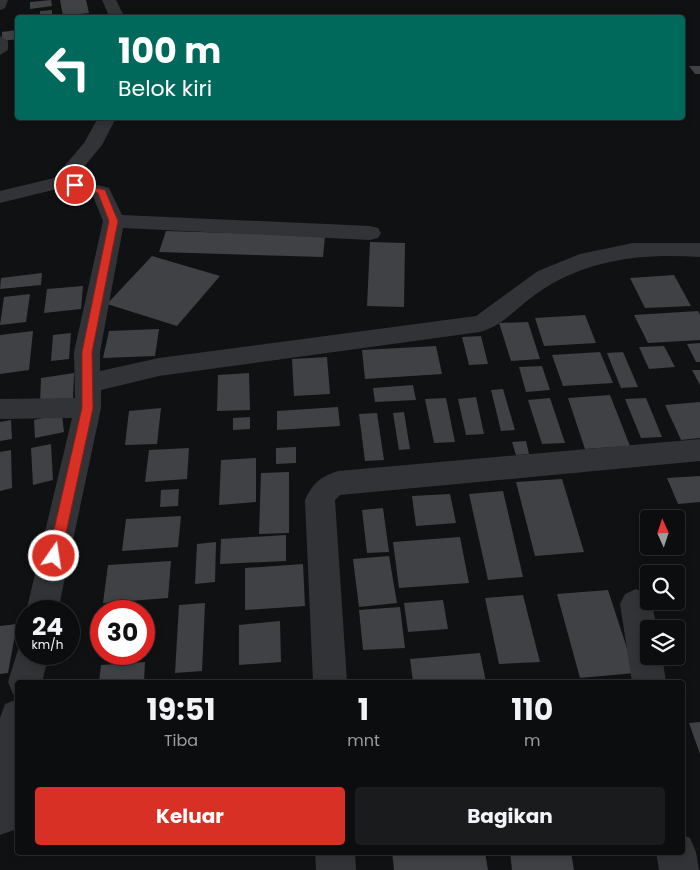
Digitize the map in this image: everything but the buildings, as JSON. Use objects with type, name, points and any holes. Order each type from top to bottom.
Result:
[{"type":"street","points":[[0,5],[1,0]]},
{"type":"street","points":[[109,0],[116,15]]},
{"type":"street","points":[[0,41],[0,50]]},
{"type":"street","points":[[61,182],[92,145],[107,120]]},
{"type":"street","points":[[0,198],[61,182],[102,192],[114,221],[87,352],[87,396],[44,600]]},
{"type":"street","points":[[114,221],[370,233]]},
{"type":"street","points":[[0,409],[87,396],[159,367],[480,324],[500,314],[528,288],[556,272],[592,258],[621,251],[684,248],[700,250]]},
{"type":"street","points":[[330,680],[320,500],[323,492],[331,486],[338,483],[700,450]]},
{"type":"street","points":[[636,604],[649,680]]},
{"type":"street","points":[[26,680],[29,665]]},
{"type":"street","points":[[0,816],[15,734]]},
{"type":"street","points":[[0,825],[15,826]]},
{"type":"street","points":[[335,855],[336,870]]},
{"type":"street","points":[[676,855],[679,870]]},
{"type":"route","points":[[54,556],[88,408],[86,384],[87,352],[114,221],[102,192],[75,185]]}]
